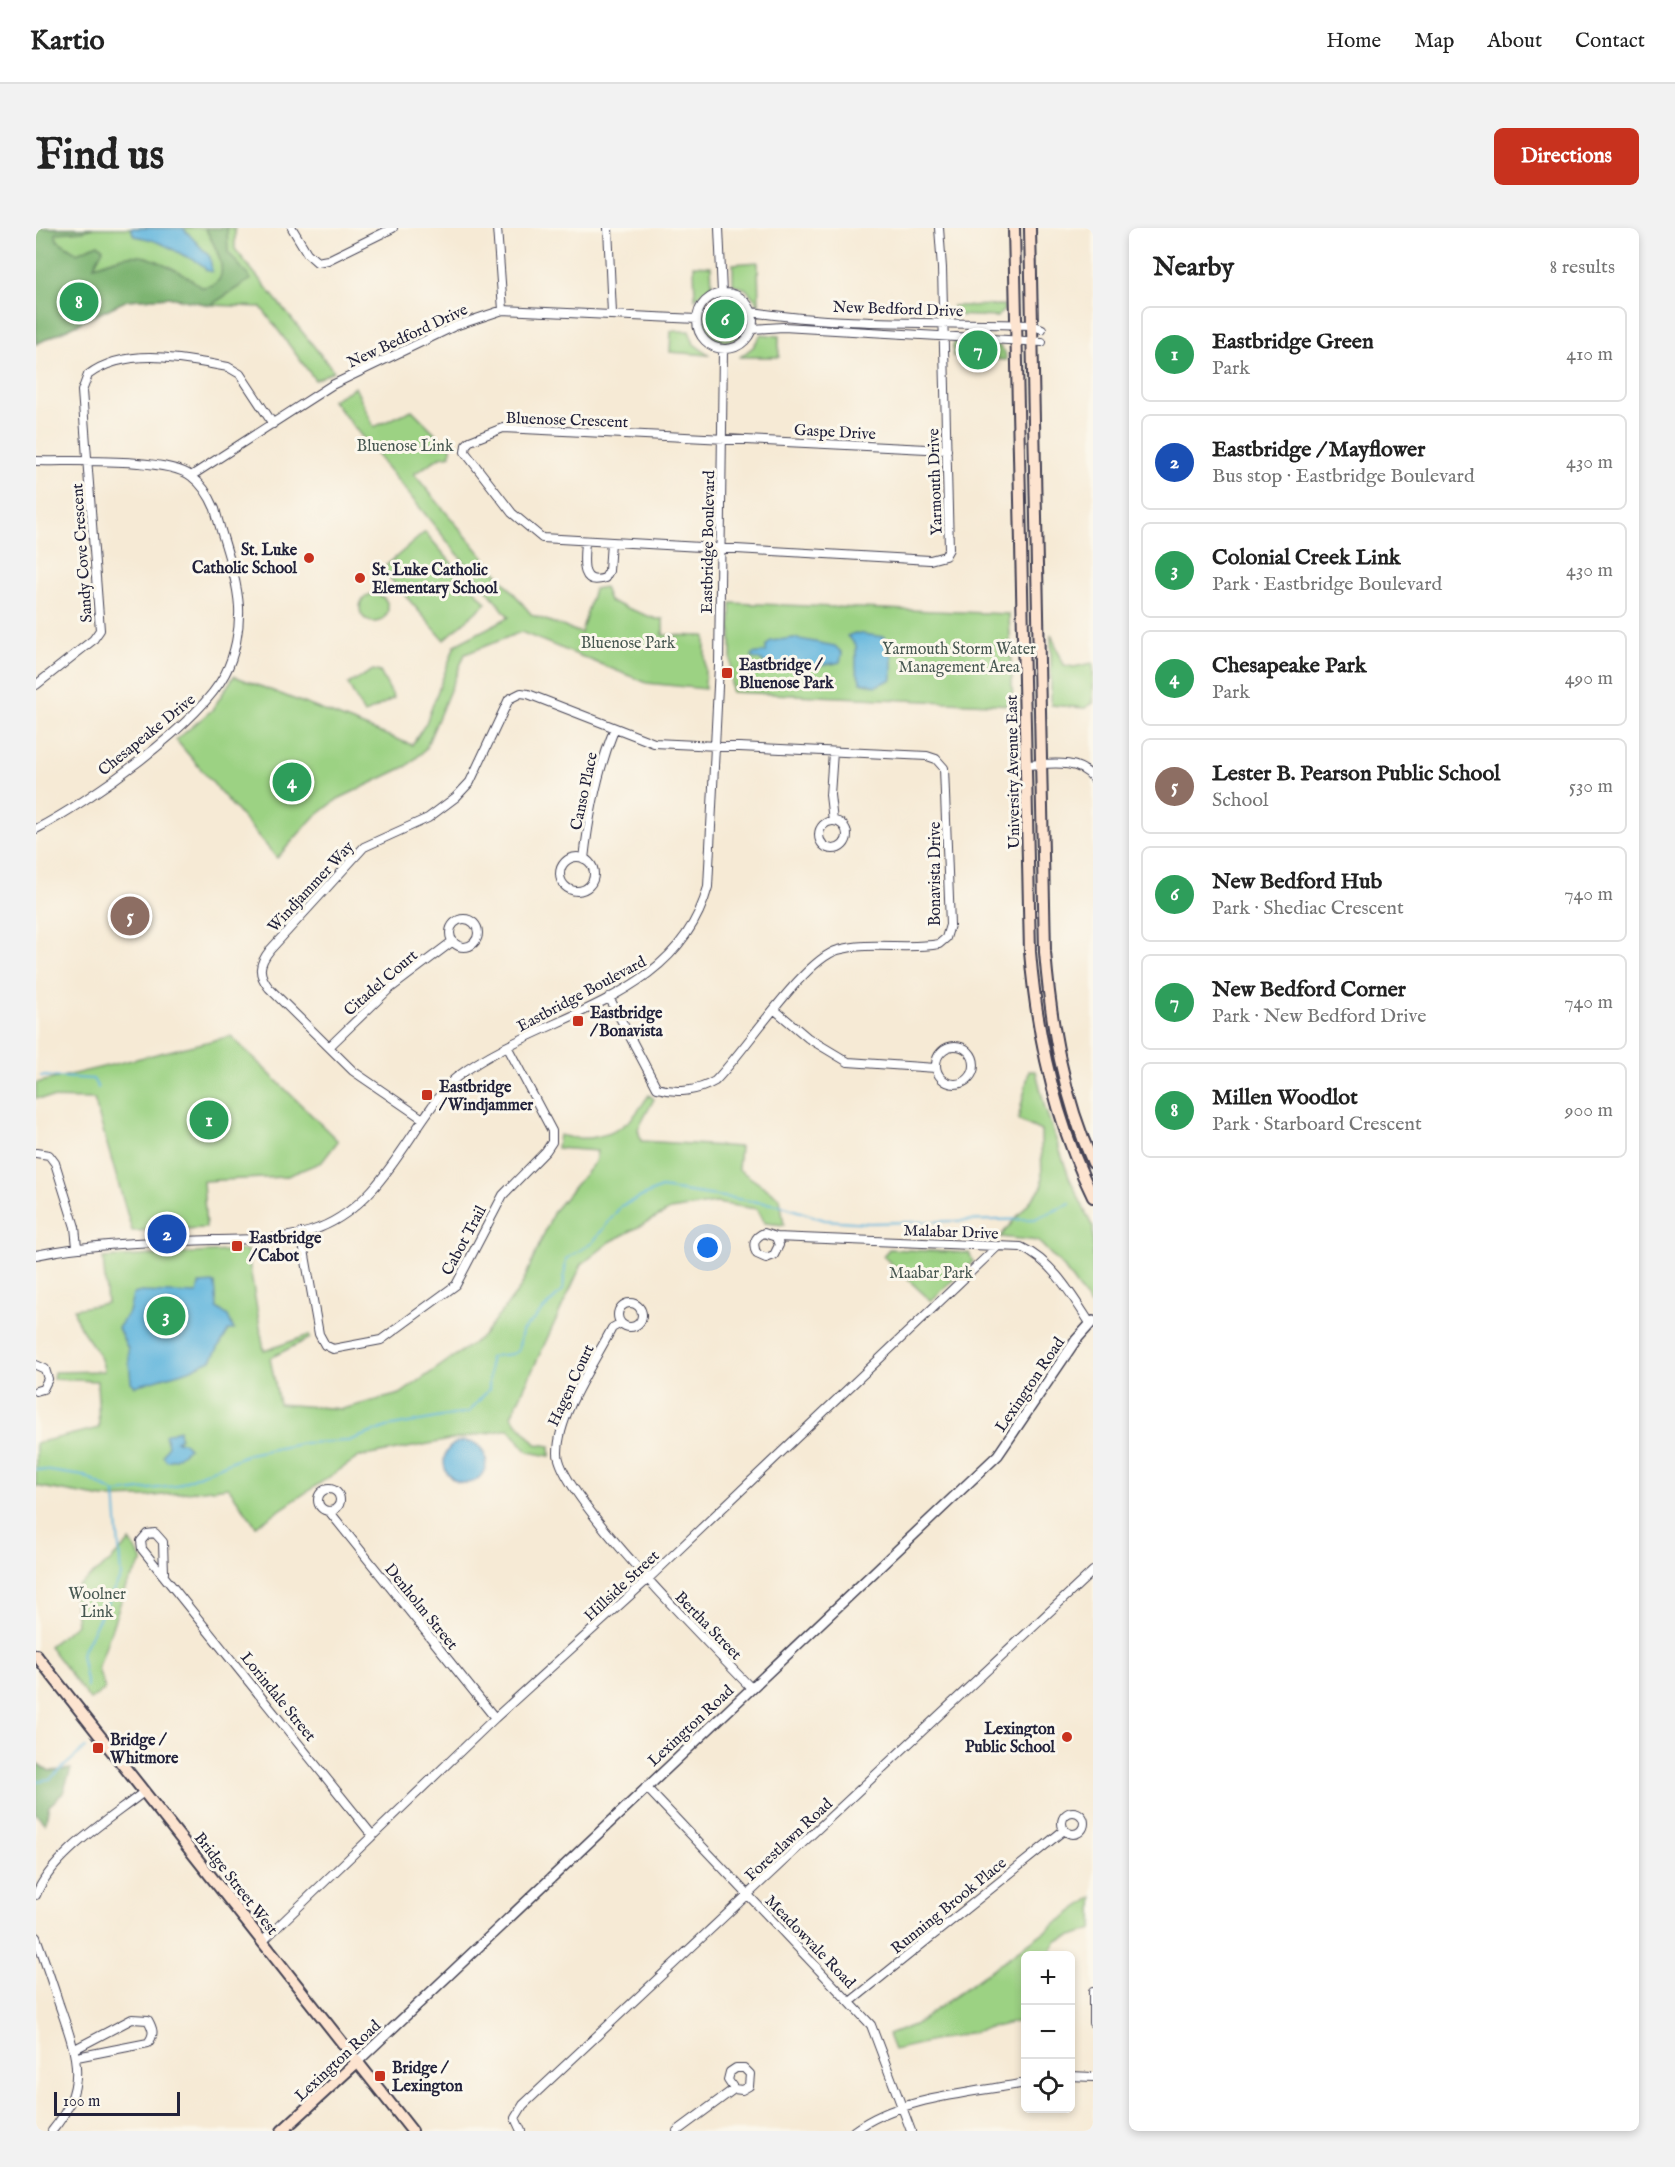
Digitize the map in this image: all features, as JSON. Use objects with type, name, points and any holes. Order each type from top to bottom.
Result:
[{"type":"main road","name":"University Avenue East","points":[[1014,228],[1030,952],[1036,1014],[1058,1105],[1093,1197]]},
{"type":"main road","name":"University Avenue East","points":[[1030,228],[1037,327],[1040,765],[1045,952],[1050,1012],[1062,1070],[1093,1163]]},
{"type":"main road","name":"Bridge Street West","points":[[36,1655],[412,2131]]},
{"type":"main road","name":"Lexington Road","points":[[282,2131],[357,2062]]},
{"type":"street","points":[[292,228],[307,253],[317,262],[328,260],[393,228]]},
{"type":"street","points":[[497,228],[503,310]]},
{"type":"street","points":[[608,228],[612,314]]},
{"type":"street","points":[[719,228],[722,293]]},
{"type":"street","name":"Yarmouth Drive","points":[[721,548],[930,560],[945,556],[949,549],[939,228]]},
{"type":"street","points":[[722,293],[741,297],[752,312],[753,329],[743,344],[723,350],[703,339],[697,319],[705,302],[722,293]]},
{"type":"street","name":"New Bedford Drive","points":[[191,476],[332,386],[455,326],[503,310],[697,319]]},
{"type":"street","name":"New Bedford Drive","points":[[752,312],[784,316],[942,324],[1016,324],[1037,327]]},
{"type":"street","name":"New Bedford Drive","points":[[753,329],[783,327],[1037,342]]},
{"type":"street","name":"Eastbridge Boulevard","points":[[36,1255],[77,1247],[301,1233],[335,1221],[363,1200],[456,1078],[508,1048],[609,997],[658,967],[674,953],[698,918],[708,886],[721,548],[723,350]]},
{"type":"street","points":[[89,462],[82,385],[93,371],[126,357],[136,356],[235,370],[245,379],[273,424]]},
{"type":"street","name":"Bluenose Crescent","points":[[721,548],[554,541],[542,538],[513,513],[465,452],[466,445],[503,428],[722,438]]},
{"type":"street","name":"Gaspe Drive","points":[[722,438],[946,450]]},
{"type":"street","points":[[36,461],[160,465],[191,476]]},
{"type":"street","name":"Sandy Cove Crescent","points":[[36,685],[93,640],[100,630],[89,462]]},
{"type":"street","name":"Chesapeake Drive","points":[[36,829],[72,810],[171,734],[207,701],[226,673],[238,625],[236,588],[215,509],[210,498],[191,476]]},
{"type":"street","points":[[585,542],[583,572],[589,578],[597,581],[605,578],[609,571],[610,542]]},
{"type":"street","name":"Windjammer Way","points":[[423,1119],[353,1071],[270,988],[260,973],[260,965],[270,950],[363,847],[428,818],[456,797],[470,782],[509,699],[513,695],[528,694],[614,730],[654,743],[715,747]]},
{"type":"street","name":"Canso Place","points":[[584,859],[571,858],[562,866],[561,880],[571,890],[582,890],[593,879],[593,869],[584,859],[589,819],[601,761],[614,730]]},
{"type":"street","name":"Bonavista Drive","points":[[609,997],[657,1088],[666,1090],[704,1087],[715,1081],[816,962],[836,951],[859,947],[939,944],[949,932],[944,768],[936,759],[927,756],[715,747]]},
{"type":"street","points":[[833,752],[830,795],[833,821]]},
{"type":"street","points":[[1027,765],[1074,765],[1086,768],[1093,778]]},
{"type":"street","name":"Citadel Court","points":[[329,1047],[388,990],[453,941]]},
{"type":"street","points":[[775,1010],[822,1048],[848,1062],[936,1068],[946,1081],[961,1083],[969,1077],[974,1064],[965,1049],[954,1046],[939,1055],[936,1068]]},
{"type":"street","name":"Cabot Trail","points":[[301,1233],[320,1334],[325,1345],[333,1349],[381,1340],[456,1285],[503,1195],[552,1142],[552,1131],[508,1048]]},
{"type":"street","points":[[36,1153],[49,1155],[55,1162],[75,1227],[77,1247]]},
{"type":"street","name":"Malabar Drive","points":[[776,1237],[1021,1247],[1038,1255],[1051,1268],[1092,1322]]},
{"type":"street","name":"Hillside Street","points":[[263,1941],[495,1718],[647,1580],[997,1247]]},
{"type":"street","name":"Lexington Road","points":[[357,2062],[998,1455],[1092,1322]]},
{"type":"street","name":"Hagen Court","points":[[621,1323],[612,1328],[562,1426],[558,1455],[575,1489],[647,1580]]},
{"type":"street","points":[[36,1365],[45,1369],[48,1379],[43,1389],[36,1390]]},
{"type":"street","name":"Denholm Street","points":[[329,1511],[495,1718]]},
{"type":"street","name":"Lorindale Street","points":[[164,1573],[163,1542],[155,1533],[147,1534],[141,1540],[142,1549],[164,1573],[372,1835]]},
{"type":"street","name":"Forestlawn Road","points":[[521,2131],[515,2118],[522,2105],[1093,1571]]},
{"type":"street","name":"Bertha Street","points":[[647,1580],[751,1688]]},
{"type":"street","name":"Meadowvale Road","points":[[646,1787],[871,2025],[911,2131]]},
{"type":"street","points":[[36,1895],[49,1872],[64,1857],[144,1791]]},
{"type":"street","name":"Running Brook Place","points":[[850,2002],[1064,1830]]},
{"type":"street","points":[[36,1937],[76,2053],[76,2084],[69,2103],[52,2131]]},
{"type":"street","points":[[1093,1992],[1093,2023]]},
{"type":"street","points":[[132,2019],[148,2020],[153,2028],[153,2037],[148,2043],[76,2053],[132,2019]]},
{"type":"street","points":[[1075,2076],[1093,2077]]},
{"type":"street","points":[[854,2131],[869,2120],[901,2107],[1021,2084]]},
{"type":"street","points":[[677,2131],[734,2089]]},
{"type":"green space","points":[[36,228],[235,228],[235,249],[334,371],[315,380],[261,307],[211,305],[168,297],[127,300],[36,344]]},
{"type":"green space","points":[[36,228],[93,228],[56,233],[57,240],[77,253],[98,244],[103,249],[94,266],[123,257],[141,256],[172,268],[200,287],[212,285],[221,273],[218,255],[205,228],[227,228],[228,252],[251,279],[211,305],[168,297],[127,300],[36,344]]},
{"type":"green space","points":[[758,262],[759,304],[746,289],[733,284],[733,264]]},
{"type":"green space","points":[[694,265],[711,266],[712,285],[695,299]]},
{"type":"green space","points":[[725,300],[740,306],[746,321],[740,336],[725,342],[710,336],[704,321],[710,306]]},
{"type":"green space","points":[[1004,305],[1004,310],[997,317],[953,315],[953,306]]},
{"type":"green space","points":[[671,331],[689,331],[694,344],[709,355],[670,352]]},
{"type":"green space","points":[[761,334],[779,336],[779,357],[740,357],[753,347]]},
{"type":"green space","points":[[956,341],[995,342],[1005,352],[1006,360],[953,356],[953,345]]},
{"type":"green space","points":[[355,387],[374,427],[412,410],[443,441],[451,444],[451,455],[440,457],[414,474],[532,615],[581,633],[594,589],[604,587],[609,601],[656,619],[663,619],[663,635],[705,636],[705,689],[647,683],[521,632],[465,654],[425,750],[407,766],[338,799],[312,819],[277,858],[176,740],[212,710],[234,676],[412,745],[426,723],[455,645],[509,617],[332,400]]},
{"type":"green space","points":[[425,532],[486,603],[444,640],[382,569]]},
{"type":"green space","points":[[374,594],[384,598],[388,608],[384,618],[374,622],[364,618],[360,608],[364,598]]},
{"type":"green space","name":"Yarmouth Storm Water Management Area","points":[[731,603],[1009,614],[1013,705],[731,692]]},
{"type":"green space","points":[[1051,634],[1064,665],[1074,667],[1093,663],[1093,703],[1085,708],[1051,705]]},
{"type":"green space","points":[[373,670],[380,672],[394,698],[364,714],[348,684]]},
{"type":"green space","points":[[231,1036],[338,1141],[322,1162],[285,1177],[203,1181],[206,1228],[132,1231],[94,1099],[36,1098],[36,1083]]},
{"type":"green space","points":[[1029,1071],[1036,1071],[1045,1108],[1069,1177],[1093,1228],[1093,1303],[1090,1305],[1064,1268],[1038,1241],[1000,1237],[1042,1187],[1041,1131],[1018,1120]]},
{"type":"green space","points":[[649,1095],[654,1099],[638,1129],[641,1141],[740,1147],[738,1169],[780,1198],[784,1225],[765,1223],[757,1209],[716,1203],[670,1210],[610,1242],[582,1264],[511,1416],[536,1444],[550,1446],[550,1456],[528,1452],[509,1429],[359,1457],[256,1526],[228,1487],[146,1497],[103,1498],[36,1486],[36,1443],[99,1428],[97,1381],[53,1379],[54,1372],[104,1371],[99,1355],[80,1326],[74,1309],[107,1303],[103,1258],[247,1250],[264,1351],[309,1335],[310,1338],[270,1358],[279,1404],[342,1409],[400,1394],[483,1336],[521,1287],[554,1211],[595,1162],[597,1151],[557,1148],[559,1135],[587,1138],[605,1135],[622,1127],[632,1118]]},
{"type":"green space","name":"Maabar Park","points":[[889,1249],[969,1253],[973,1261],[931,1301],[883,1256]]},
{"type":"green space","name":"Woolner Link","points":[[130,1541],[143,1561],[126,1586],[98,1669],[105,1689],[90,1700],[49,1646],[77,1624],[73,1590],[108,1563]]},
{"type":"green space","points":[[36,1763],[50,1771],[71,1769],[63,1793],[49,1806],[45,1824],[36,1814]]},
{"type":"green space","points":[[1093,1897],[1093,1929],[1057,1941],[1051,1951],[1021,1951],[1021,2021],[894,2050],[888,2035],[914,2025]]},
{"type":"water","points":[[131,228],[183,228],[210,257],[212,272],[165,245],[134,236]]},
{"type":"water","points":[[855,633],[884,637],[892,658],[892,679],[876,686],[861,682],[856,669],[856,645],[847,636]]},
{"type":"water","points":[[794,638],[835,646],[842,653],[840,662],[778,667],[752,658],[752,654],[766,652],[766,646],[771,641]]},
{"type":"water","points":[[215,1283],[217,1308],[228,1316],[234,1330],[229,1330],[211,1360],[189,1370],[135,1386],[131,1382],[128,1349],[118,1328],[129,1312],[133,1294],[141,1292],[197,1294],[199,1284]]},
{"type":"water","points":[[179,1430],[180,1438],[176,1441],[183,1442],[189,1448],[175,1459],[167,1461],[163,1456],[168,1445],[165,1435]]},
{"type":"water","points":[[465,1441],[473,1442],[480,1447],[485,1454],[485,1470],[480,1477],[473,1482],[465,1483],[457,1482],[450,1477],[445,1470],[444,1462],[445,1454],[450,1447],[457,1442]]},
{"type":"waterway","points":[[41,1076],[93,1079],[98,1088]]},
{"type":"waterway","points":[[36,1469],[84,1476],[115,1493],[175,1486],[248,1454],[305,1443],[348,1441],[387,1427],[469,1412],[489,1389],[490,1358],[518,1351],[522,1331],[563,1290],[566,1259],[592,1243],[621,1206],[661,1188],[779,1205],[825,1220],[869,1223],[1035,1219],[1070,1204]]},
{"type":"waterway","points":[[87,1687],[81,1654],[121,1576],[115,1493]]},
{"type":"waterway","points":[[36,1781],[50,1779],[85,1748]]},
{"type":"place","name":"Millen Woodlot","points":[[79,302]]},
{"type":"place","name":"New Bedford Hub","points":[[725,319]]},
{"type":"place","name":"New Bedford Corner","points":[[978,350]]},
{"type":"place","name":"St. Luke Catholic School","points":[[309,558]]},
{"type":"place","name":"St. Luke Catholic Elementary School","points":[[360,578]]},
{"type":"place","name":"Eastbridge / Bluenose Park","points":[[727,673]]},
{"type":"place","name":"Chesapeake Park","points":[[292,782]]},
{"type":"place","name":"Lester B. Pearson Public School","points":[[130,916]]},
{"type":"place","name":"Eastbridge / Bonavista","points":[[578,1021]]},
{"type":"place","name":"Eastbridge / Windjammer","points":[[427,1095]]},
{"type":"place","name":"Eastbridge Green","points":[[209,1120]]},
{"type":"place","name":"Eastbridge / Mayflower","points":[[167,1234]]},
{"type":"place","name":"Eastbridge / Cabot","points":[[237,1246]]},
{"type":"place","name":"Colonial Creek Link","points":[[166,1316]]},
{"type":"place","name":"Lexington Public School","points":[[1067,1737]]},
{"type":"place","name":"Bridge / Whitmore","points":[[98,1748]]},
{"type":"place","name":"Bridge / Lexington","points":[[380,2076]]},
{"type":"park label","name":"Bluenose Link","points":[[405,445]]},
{"type":"park label","name":"Bluenose Park","points":[[628,642]]}]
